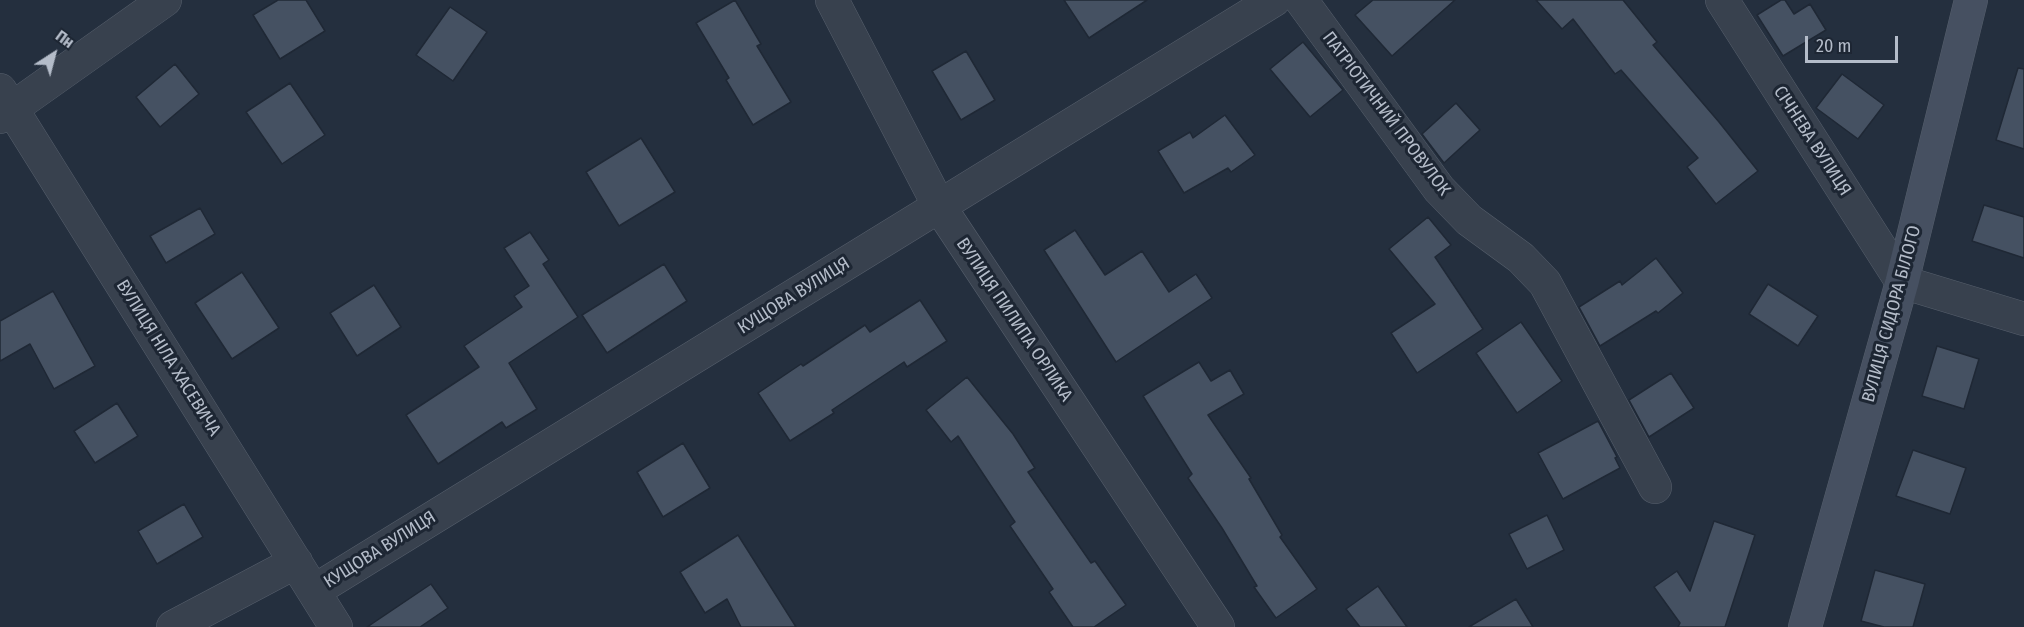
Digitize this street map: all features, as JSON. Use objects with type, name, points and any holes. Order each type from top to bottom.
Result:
[{"type":"street","points":[[4,105],[165,0]]},
{"type":"street","name":"ВУЛИЦЯ ПИЛИПА ОРЛИКА","points":[[832,0],[939,206],[1218,627]]},
{"type":"street","name":"КУЩОВА ВУЛИЦЯ","points":[[314,591],[1274,0]]},
{"type":"street","name":"ПАТРІОТИЧНИЙ ПРОВУЛОК","points":[[1301,0],[1439,189],[1470,220],[1521,258],[1545,283],[1655,488]]},
{"type":"street","name":"СІЧНЕВА ВУЛИЦЯ","points":[[1722,0],[1902,282]]},
{"type":"street","name":"ВУЛИЦЯ СИДОРА БІЛОГО","points":[[1805,627],[1902,282],[1971,0]]},
{"type":"street","name":"ВУЛИЦЯ НІЛА ХАСЕВИЧА","points":[[4,105],[336,627]]},
{"type":"street","points":[[1902,282],[2024,319]]},
{"type":"street","points":[[173,627],[296,562]]},
{"type":"building","points":[[278,0],[306,0],[325,31],[280,59],[253,15]]},
{"type":"building","points":[[735,0],[761,44],[757,46],[791,102],[753,125],[726,80],[729,78],[696,23]]},
{"type":"building","points":[[1064,0],[1147,0],[1089,38]]},
{"type":"building","points":[[1373,0],[1455,0],[1392,56],[1355,15]]},
{"type":"building","points":[[1536,0],[1623,0],[1657,42],[1653,45],[1758,171],[1716,204],[1687,167],[1698,158],[1621,70],[1615,74],[1573,19],[1562,29]]},
{"type":"building","points":[[1781,0],[1785,0],[1794,14],[1810,4],[1826,30],[1783,56],[1757,15]]},
{"type":"building","points":[[450,7],[487,32],[453,81],[416,55]]},
{"type":"building","points":[[1303,42],[1343,90],[1310,117],[1270,69]]},
{"type":"building","points":[[966,51],[995,100],[961,120],[932,71]]},
{"type":"building","points":[[175,64],[199,94],[160,127],[136,97]]},
{"type":"building","points":[[2018,68],[2024,69],[2024,149],[1996,140]]},
{"type":"building","points":[[1842,74],[1884,105],[1858,139],[1816,108]]},
{"type":"building","points":[[290,83],[325,135],[282,164],[246,112]]},
{"type":"building","points":[[1456,103],[1480,130],[1444,163],[1422,134]]},
{"type":"building","points":[[1225,115],[1255,155],[1231,172],[1228,168],[1184,193],[1158,151],[1190,132],[1193,138]]},
{"type":"building","points":[[641,138],[675,192],[619,226],[586,172]]},
{"type":"building","points":[[1984,205],[2024,217],[2024,258],[1972,241]]},
{"type":"building","points":[[200,208],[215,234],[166,263],[150,236]]},
{"type":"building","points":[[1428,217],[1451,245],[1435,257],[1483,329],[1417,373],[1391,333],[1435,304],[1389,249]]},
{"type":"building","points":[[1075,230],[1105,275],[1142,251],[1169,292],[1196,274],[1212,298],[1116,362],[1044,250]]},
{"type":"building","points":[[530,232],[549,260],[543,264],[578,317],[509,363],[537,409],[506,428],[502,422],[438,464],[406,415],[479,367],[464,346],[522,307],[514,296],[529,286],[504,248]]},
{"type":"building","points":[[1656,258],[1683,293],[1658,313],[1656,311],[1600,346],[1579,307],[1620,281],[1622,285]]},
{"type":"building","points":[[664,264],[687,301],[607,353],[582,315]]},
{"type":"building","points":[[242,272],[279,328],[232,359],[195,303]]},
{"type":"building","points":[[1768,284],[1818,316],[1798,346],[1749,314]]},
{"type":"building","points":[[374,285],[401,327],[357,356],[330,313]]},
{"type":"building","points":[[53,291],[95,366],[54,389],[30,344],[0,361],[0,321]]},
{"type":"building","points":[[920,300],[947,341],[907,367],[904,362],[832,410],[834,413],[790,441],[758,393],[865,325],[870,332]]},
{"type":"building","points":[[1521,322],[1562,381],[1517,413],[1476,353]]},
{"type":"building","points":[[1937,346],[1979,359],[1964,409],[1922,396]]},
{"type":"building","points":[[1199,362],[1211,381],[1230,370],[1244,394],[1208,415],[1251,478],[1249,479],[1282,535],[1280,537],[1317,589],[1276,618],[1254,587],[1257,586],[1222,528],[1188,478],[1192,474],[1143,396]]},
{"type":"building","points":[[1671,373],[1694,408],[1649,437],[1629,400]]},
{"type":"building","points":[[967,377],[1013,434],[1035,468],[1028,472],[1091,563],[1095,561],[1126,605],[1094,627],[1073,627],[1049,592],[1053,589],[1010,526],[1015,522],[958,436],[951,442],[926,410]]},
{"type":"building","points":[[117,403],[138,436],[95,463],[74,431]]},
{"type":"building","points":[[1598,421],[1617,457],[1615,458],[1620,468],[1563,499],[1538,453]]},
{"type":"building","points":[[683,443],[710,488],[663,517],[637,472]]},
{"type":"building","points":[[1913,450],[1966,468],[1950,514],[1896,496]]},
{"type":"building","points":[[184,504],[203,537],[157,564],[138,531]]},
{"type":"building","points":[[1547,515],[1564,550],[1527,569],[1509,534]]},
{"type":"building","points":[[1714,521],[1755,535],[1725,627],[1678,627],[1680,623],[1654,587],[1677,571],[1690,591]]},
{"type":"building","points":[[738,535],[796,627],[741,627],[727,599],[705,613],[680,572]]},
{"type":"building","points":[[1875,570],[1925,584],[1913,627],[1884,627],[1861,621]]},
{"type":"building","points":[[431,584],[448,608],[420,627],[367,627]]},
{"type":"building","points":[[1378,586],[1407,627],[1360,627],[1346,609]]},
{"type":"building","points":[[1516,599],[1533,627],[1469,627]]}]
